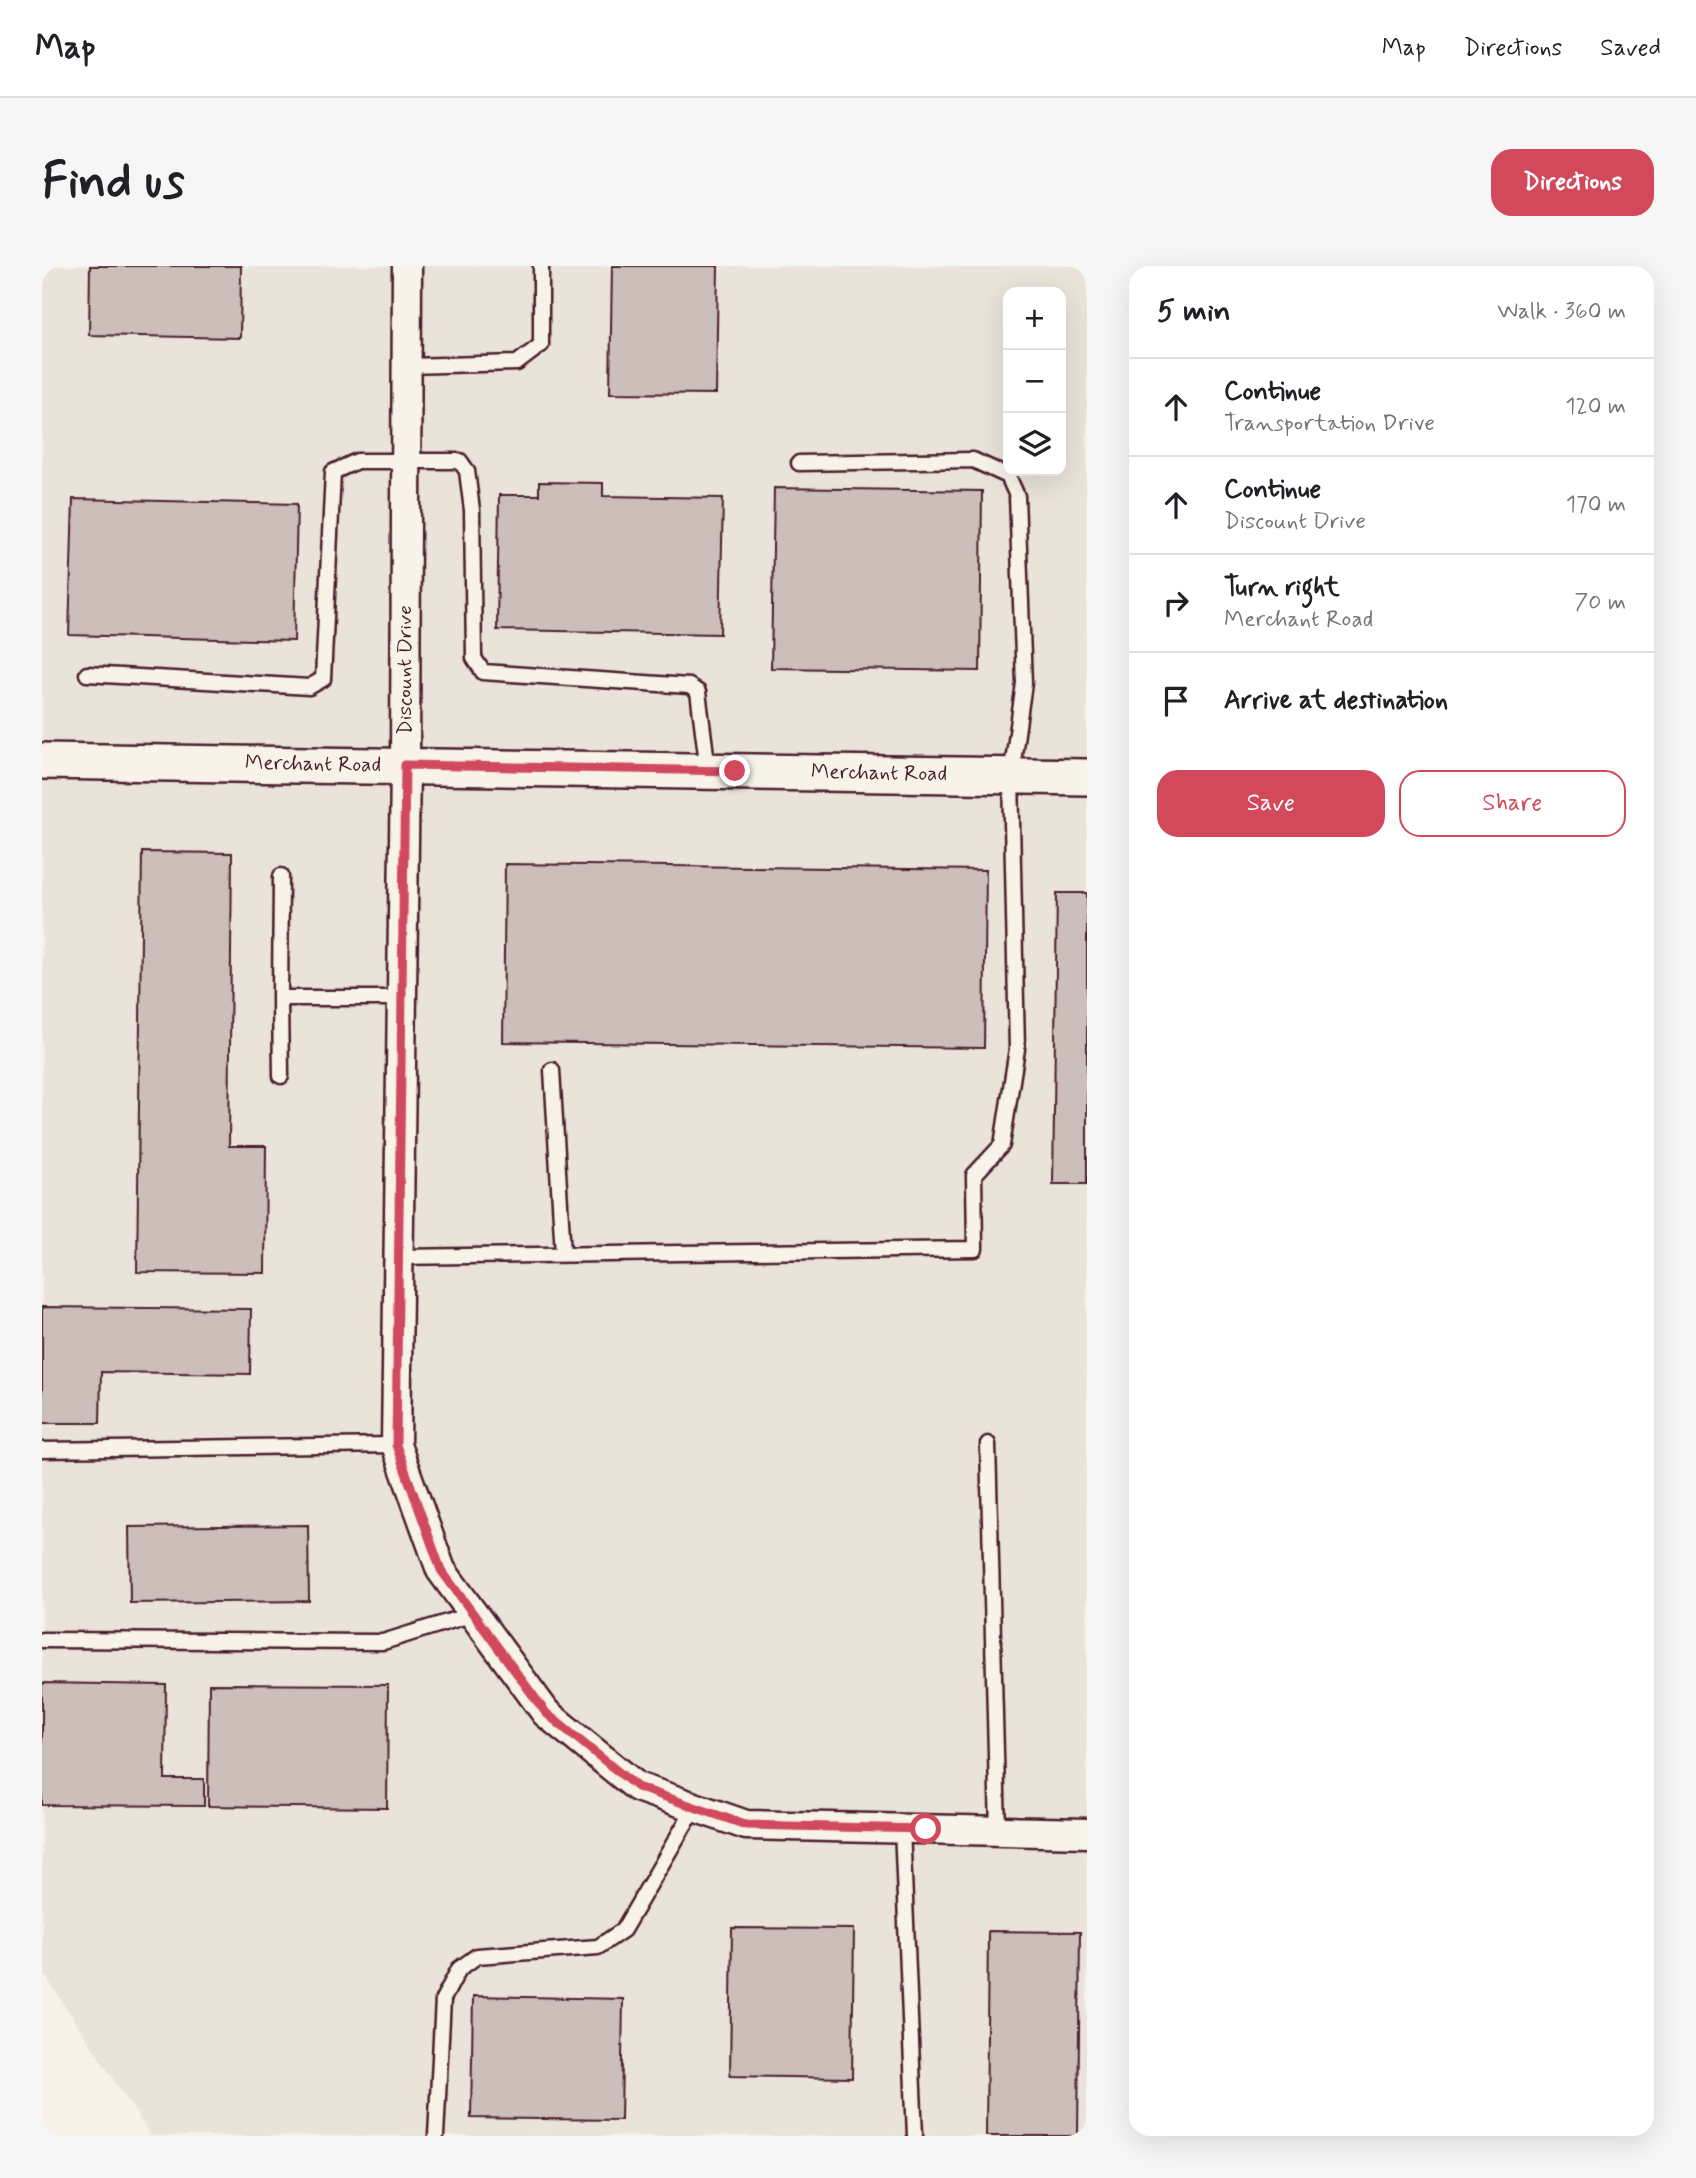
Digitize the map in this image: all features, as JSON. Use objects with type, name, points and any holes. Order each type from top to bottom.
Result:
[{"type":"street","name":"Discount Drive","points":[[407,266],[405,765],[396,1445],[441,1570],[546,1713],[637,1787],[746,1825],[1087,1833]]},
{"type":"street","name":"Merchant Road","points":[[42,761],[1087,777]]},
{"type":"lane","points":[[407,366],[516,363],[541,345],[541,266]]},
{"type":"lane","points":[[398,1257],[975,1249],[974,1175],[1002,1145],[1017,1049],[1011,776],[1024,683],[1017,496],[1008,476],[973,460],[799,463]]},
{"type":"lane","points":[[87,674],[309,687],[323,679],[333,472],[357,461],[460,461],[467,471],[472,510],[474,658],[484,671],[690,686],[698,692],[708,770]]},
{"type":"lane","points":[[281,876],[281,1076]]},
{"type":"lane","points":[[280,998],[401,998]]},
{"type":"lane","points":[[552,1070],[563,1254]]},
{"type":"lane","points":[[988,1444],[998,1831]]},
{"type":"lane","points":[[42,1450],[396,1445]]},
{"type":"lane","points":[[42,1640],[383,1642],[473,1614]]},
{"type":"lane","points":[[436,2136],[443,1999],[459,1969],[477,1956],[598,1947],[623,1930],[695,1807]]},
{"type":"lane","points":[[902,1828],[915,2136]]},
{"type":"shaded area","points":[[42,266],[1087,266],[1087,2136],[151,2136],[42,1971]]},
{"type":"building","points":[[90,266],[241,266],[240,338],[89,335]]},
{"type":"building","points":[[612,266],[718,266],[716,394],[610,393]]},
{"type":"building","points":[[539,482],[603,483],[603,496],[723,498],[720,634],[497,630],[499,495],[539,495]]},
{"type":"building","points":[[774,488],[982,491],[980,671],[771,668]]},
{"type":"building","points":[[73,499],[297,504],[294,641],[69,635]]},
{"type":"building","points":[[142,852],[232,853],[229,1146],[266,1146],[265,1273],[137,1272]]},
{"type":"building","points":[[505,864],[986,870],[984,1048],[503,1042]]},
{"type":"building","points":[[1057,893],[1087,893],[1087,1184],[1053,1184]]},
{"type":"building","points":[[42,1307],[251,1309],[250,1374],[101,1372],[100,1423],[42,1423]]},
{"type":"building","points":[[308,1525],[309,1601],[130,1603],[129,1527]]},
{"type":"building","points":[[42,1683],[166,1685],[165,1779],[204,1779],[204,1806],[42,1805]]},
{"type":"building","points":[[209,1684],[388,1685],[387,1808],[208,1806]]},
{"type":"building","points":[[732,1928],[854,1929],[852,2078],[730,2076]]},
{"type":"building","points":[[988,1931],[1080,1932],[1078,2136],[986,2136]]},
{"type":"building","points":[[473,1996],[623,1999],[621,2120],[471,2118]]},
{"type":"route","points":[[735,771],[405,765],[396,1445],[441,1570],[546,1713],[637,1787],[746,1825],[926,1829]]}]
